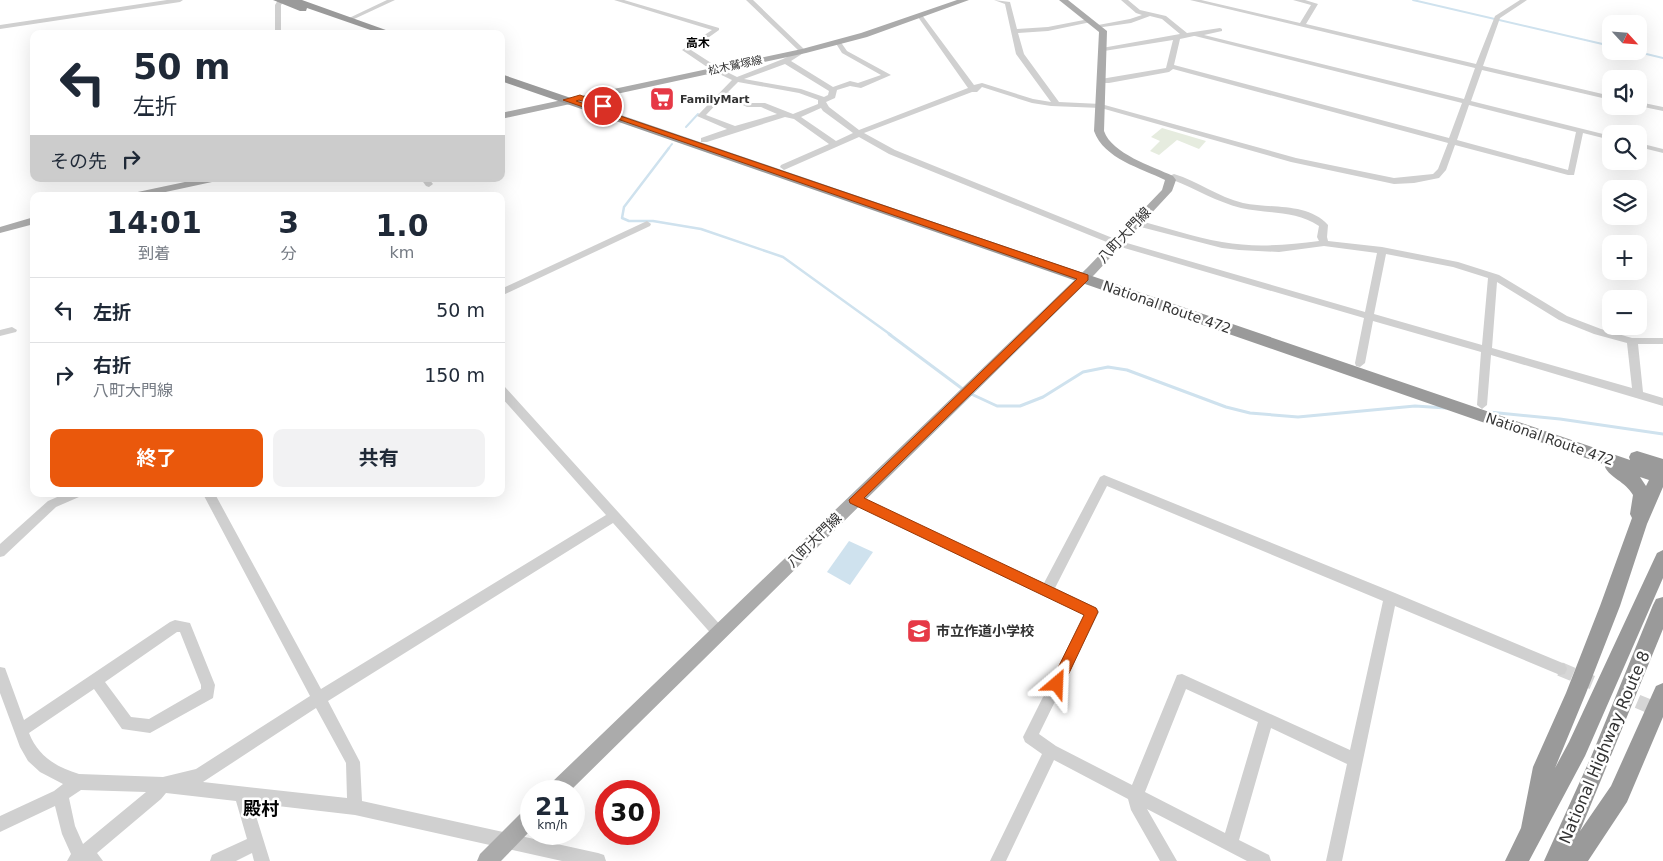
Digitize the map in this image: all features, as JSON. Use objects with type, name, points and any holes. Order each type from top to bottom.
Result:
[{"type":"highway","points":[[280,0],[365,30]]},
{"type":"highway","points":[[293,0],[381,30]]},
{"type":"highway","name":"National Route 472","points":[[505,72],[784,167],[1587,452],[1662,472]]},
{"type":"highway","name":"National Route 472","points":[[505,78],[1360,363],[1482,405],[1662,472]]},
{"type":"highway","points":[[1587,452],[1633,480],[1642,494],[1638,524]]},
{"type":"highway","points":[[1532,830],[1544,767],[1576,693],[1638,524],[1662,472]]},
{"type":"highway","name":"National Highway Route 8","points":[[1517,861],[1532,830],[1578,749],[1611,670],[1663,558]]},
{"type":"highway","name":"National Highway Route 8","points":[[1556,861],[1599,763],[1663,605]]},
{"type":"highway","points":[[1574,861],[1619,794],[1657,720],[1663,693]]},
{"type":"main road","name":"松木鷲塚線","points":[[505,115],[567,100],[803,51],[838,42],[965,0]]},
{"type":"main road","points":[[1063,0],[1103,32],[1104,50],[1099,131],[1102,140],[1107,147],[1169,178]]},
{"type":"main road","name":"八町大門線","points":[[568,780],[1088,274],[1167,191],[1171,180],[1169,178]]},
{"type":"main road","points":[[152,192],[198,182]]},
{"type":"main road","points":[[0,230],[30,221]]},
{"type":"main road","points":[[487,861],[520,828]]},
{"type":"street","points":[[0,27],[104,9],[180,0]]},
{"type":"street","points":[[278,30],[278,5],[280,0]]},
{"type":"street","points":[[350,19],[392,0]]},
{"type":"street","points":[[617,0],[717,29],[686,50],[714,69],[737,79],[810,92],[822,99],[822,103],[859,133],[892,152],[1117,243],[1663,402]]},
{"type":"street","points":[[734,129],[700,116],[737,79],[786,61],[803,51],[750,0]]},
{"type":"street","points":[[997,0],[1008,2],[1020,54],[1057,104]]},
{"type":"street","points":[[1124,0],[1138,12],[1164,17],[1186,36]]},
{"type":"street","points":[[1193,0],[1602,96]]},
{"type":"street","points":[[1296,0],[1315,4],[1302,26]]},
{"type":"street","points":[[784,167],[859,133],[974,90],[982,85],[1032,101],[1101,106],[1330,169],[1394,181],[1436,176],[1442,170],[1496,20],[1524,0]]},
{"type":"street","points":[[1014,31],[1132,21],[1148,14]]},
{"type":"street","points":[[920,16],[974,90]]},
{"type":"street","points":[[1104,50],[1220,30]]},
{"type":"street","points":[[1197,35],[1602,136]]},
{"type":"street","points":[[1101,81],[1169,70],[1178,38]]},
{"type":"street","points":[[833,90],[850,83],[858,86],[887,75],[844,52],[838,42]]},
{"type":"street","points":[[786,61],[833,90]]},
{"type":"street","points":[[1170,66],[1571,173],[1580,130]]},
{"type":"street","points":[[795,116],[822,103],[832,96],[833,90]]},
{"type":"street","points":[[723,93],[750,105],[762,105],[795,116],[835,144]]},
{"type":"street","points":[[1647,106],[1663,110]]},
{"type":"street","points":[[704,140],[786,114]]},
{"type":"street","points":[[1647,147],[1663,151]]},
{"type":"street","points":[[1169,178],[1174,177],[1231,202],[1282,209],[1306,215],[1324,226],[1322,237],[1324,243]]},
{"type":"street","points":[[1136,223],[1222,245],[1280,249],[1324,243],[1382,250],[1455,264],[1493,276],[1562,318],[1598,332],[1632,341],[1663,341]]},
{"type":"street","points":[[505,291],[647,224]]},
{"type":"street","points":[[1360,363],[1382,250]]},
{"type":"street","points":[[1482,405],[1493,276]]},
{"type":"street","points":[[0,333],[12,330]]},
{"type":"street","points":[[1632,341],[1638,394]]},
{"type":"street","points":[[505,394],[719,633]]},
{"type":"street","points":[[1047,591],[1104,480],[1560,669]]},
{"type":"street","points":[[0,552],[52,504],[68,497]]},
{"type":"street","points":[[211,497],[353,762],[355,807]]},
{"type":"street","points":[[855,500],[1092,612],[1030,737],[1051,751],[1263,861]]},
{"type":"street","points":[[62,794],[69,837],[73,846],[84,857],[156,794],[163,785],[199,776],[318,699],[614,516]]},
{"type":"street","points":[[1334,861],[1390,597]]},
{"type":"street","points":[[21,730],[175,626],[184,627],[208,685],[208,693],[150,726],[127,724],[96,680]]},
{"type":"street","points":[[1169,861],[1136,805],[1136,795],[1182,680],[1355,760]]},
{"type":"street","points":[[2,681],[33,756],[46,767],[63,777],[79,782],[163,785],[355,807],[598,861]]},
{"type":"street","points":[[1230,843],[1266,718]]},
{"type":"street","points":[[998,861],[1051,751]]},
{"type":"street","points":[[0,824],[62,794],[79,782]]},
{"type":"street","points":[[240,793],[262,861]]},
{"type":"street","points":[[218,861],[256,843]]},
{"type":"shaded area","points":[[1162,128],[1206,141],[1199,149],[1177,140],[1159,155],[1150,151],[1160,141],[1151,137]]},
{"type":"water","points":[[849,541],[873,552],[850,585],[827,572]]},
{"type":"waterway","points":[[1413,0],[1602,44]]},
{"type":"waterway","points":[[1648,54],[1663,58]]},
{"type":"waterway","points":[[686,127],[698,114]]},
{"type":"waterway","points":[[668,149],[672,144]]},
{"type":"waterway","points":[[669,148],[624,207],[622,218],[629,221],[653,221],[701,229],[783,257],[891,335]]},
{"type":"waterway","points":[[889,334],[964,390]]},
{"type":"waterway","points":[[969,393],[997,406],[1020,406],[1043,397],[1083,372],[1108,367],[1127,370],[1226,407],[1250,413],[1298,417],[1415,406],[1446,408]]},
{"type":"waterway","points":[[1489,412],[1560,419],[1663,434]]},
{"type":"tunnel","points":[[1560,669],[1663,712]]},
{"type":"place","name":"FamilyMart","points":[[662,99]]},
{"type":"place","name":"市立作道小学校","points":[[919,631]]},
{"type":"district","name":"高木","points":[[698,43]]},
{"type":"district","name":"殿村","points":[[261,809]]},
{"type":"route","points":[[603,106],[580,98],[567,100],[1084,278],[855,500],[1092,612],[1057,684]]}]
